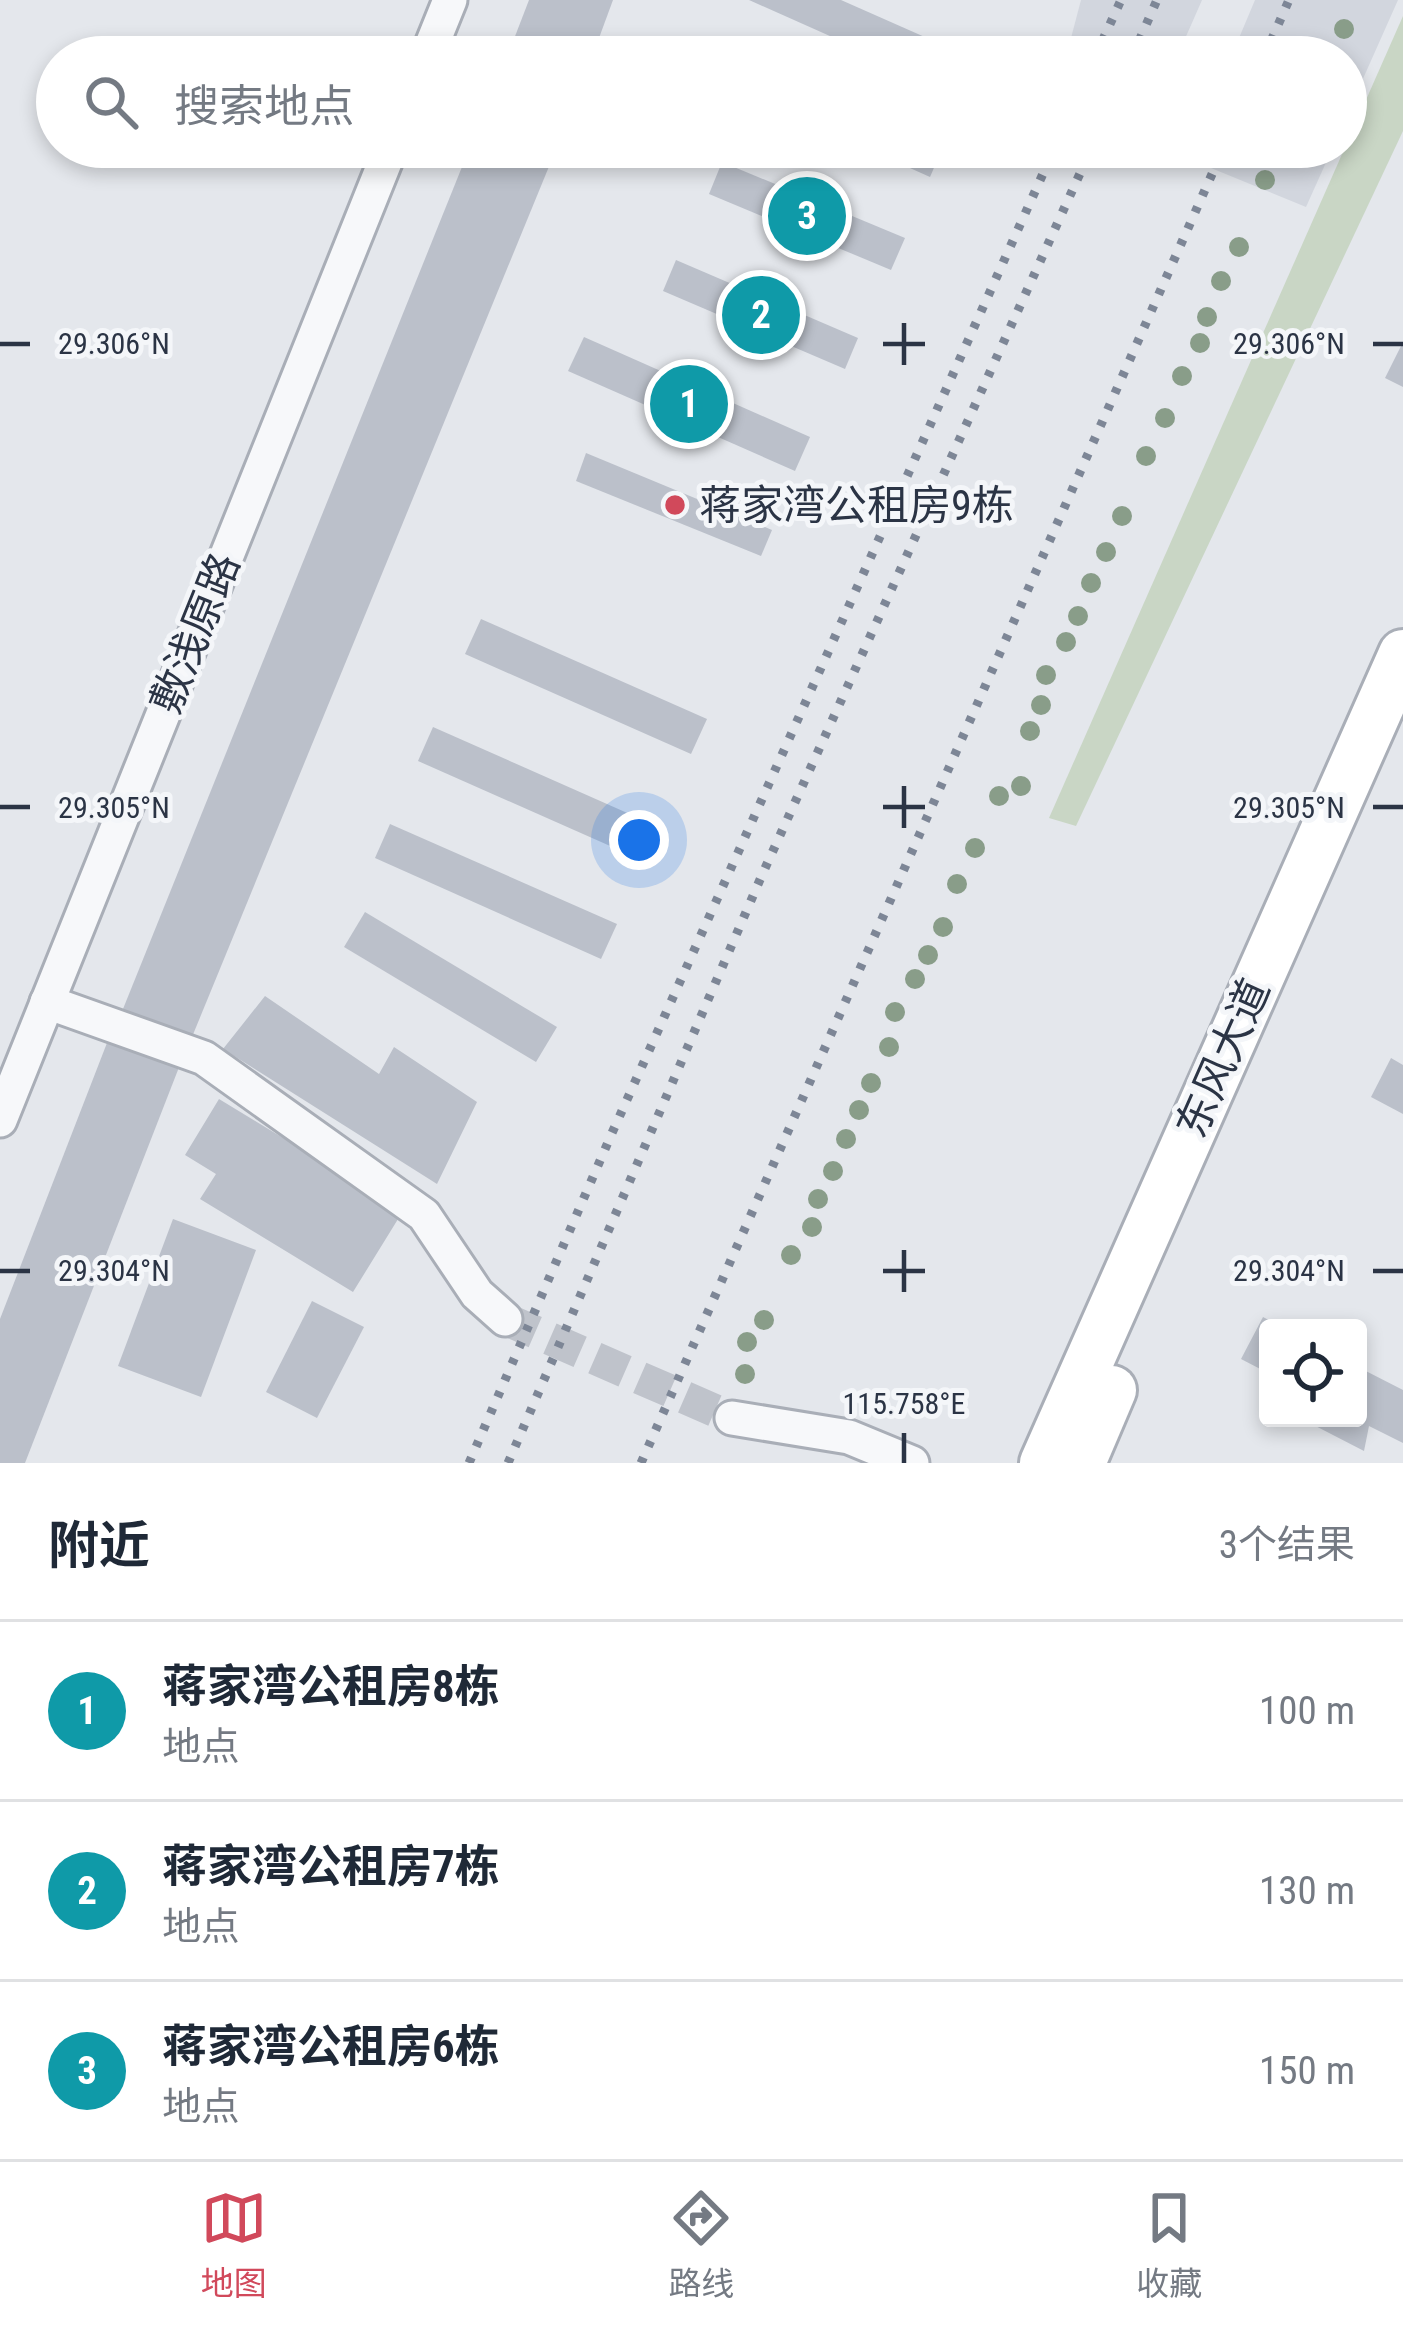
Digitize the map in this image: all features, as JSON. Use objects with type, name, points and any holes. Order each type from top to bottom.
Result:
[{"type":"street","points":[[435,36],[450,0]]},
{"type":"street","name":"敷浅原路","points":[[0,1120],[383,168]]},
{"type":"street","name":"东风大道","points":[[1044,1463],[1403,654]]},
{"type":"street","name":"东风大道","points":[[1081,1463],[1340,862],[1403,728]]},
{"type":"street","points":[[47,1002],[204,1058],[424,1215],[477,1294],[505,1319]]},
{"type":"street","points":[[731,1418],[849,1437],[912,1463]]},
{"type":"shaded area","points":[[1081,0],[1202,0],[1186,36],[1072,36]]},
{"type":"shaded area","points":[[1255,0],[1398,0],[1367,70],[1367,36],[1240,36]]},
{"type":"shaded area","points":[[1211,168],[1324,168],[1306,207]]},
{"type":"green space","points":[[1403,16],[1403,131],[1076,826],[1049,818],[1336,168],[1367,168],[1367,98]]},
{"type":"building","points":[[529,0],[613,0],[600,36],[515,36]]},
{"type":"building","points":[[749,0],[841,0],[922,36],[830,36]]},
{"type":"building","points":[[462,168],[548,168],[192,1037],[123,1009]]},
{"type":"building","points":[[720,168],[736,168],[905,238],[891,270],[709,194]]},
{"type":"building","points":[[910,168],[934,168],[930,177]]},
{"type":"building","points":[[676,260],[858,338],[845,369],[663,291]]},
{"type":"building","points":[[584,337],[810,437],[795,471],[568,371]]},
{"type":"building","points":[[1403,342],[1403,387],[1385,378]]},
{"type":"building","name":"蒋家湾公租房9栋","points":[[586,453],[772,530],[761,556],[576,481]]},
{"type":"building","points":[[481,619],[707,719],[691,754],[465,654]]},
{"type":"building","points":[[433,727],[659,827],[644,861],[418,761]]},
{"type":"building","points":[[390,824],[617,924],[601,959],[375,858]]},
{"type":"building","points":[[365,912],[557,1027],[536,1062],[344,947]]},
{"type":"building","points":[[265,996],[379,1074],[394,1047],[477,1102],[437,1184],[223,1049]]},
{"type":"building","points":[[112,1030],[183,1057],[25,1463],[0,1463],[0,1319]]},
{"type":"building","points":[[1391,1058],[1403,1065],[1403,1114],[1371,1097]]},
{"type":"building","points":[[219,1099],[403,1211],[353,1292],[200,1199],[216,1174],[185,1155]]},
{"type":"building","points":[[173,1219],[256,1250],[201,1397],[118,1366]]},
{"type":"building","points":[[312,1301],[364,1327],[317,1418],[266,1392]]},
{"type":"building","points":[[1259,1325],[1259,1368],[1241,1359]]},
{"type":"building","points":[[1367,1372],[1403,1390],[1403,1443],[1369,1426],[1364,1451],[1317,1427],[1367,1427]]},
{"type":"tunnel","points":[[505,1319],[732,1418]]},
{"type":"railway","points":[[1105,36],[1121,0]]},
{"type":"railway","points":[[1141,36],[1157,0]]},
{"type":"railway","points":[[1273,36],[1289,0]]},
{"type":"railway","points":[[469,1463],[1046,168]]},
{"type":"railway","points":[[508,1463],[762,875],[1082,168]]},
{"type":"railway","points":[[641,1463],[1215,168]]},
{"type":"place","name":"蒋家湾公租房6栋","points":[[807,216]]},
{"type":"place","name":"蒋家湾公租房7栋","points":[[761,315]]},
{"type":"place","name":"蒋家湾公租房8栋","points":[[689,404]]},
{"type":"place","name":"蒋家湾公租房9栋","points":[[675,505]]}]
